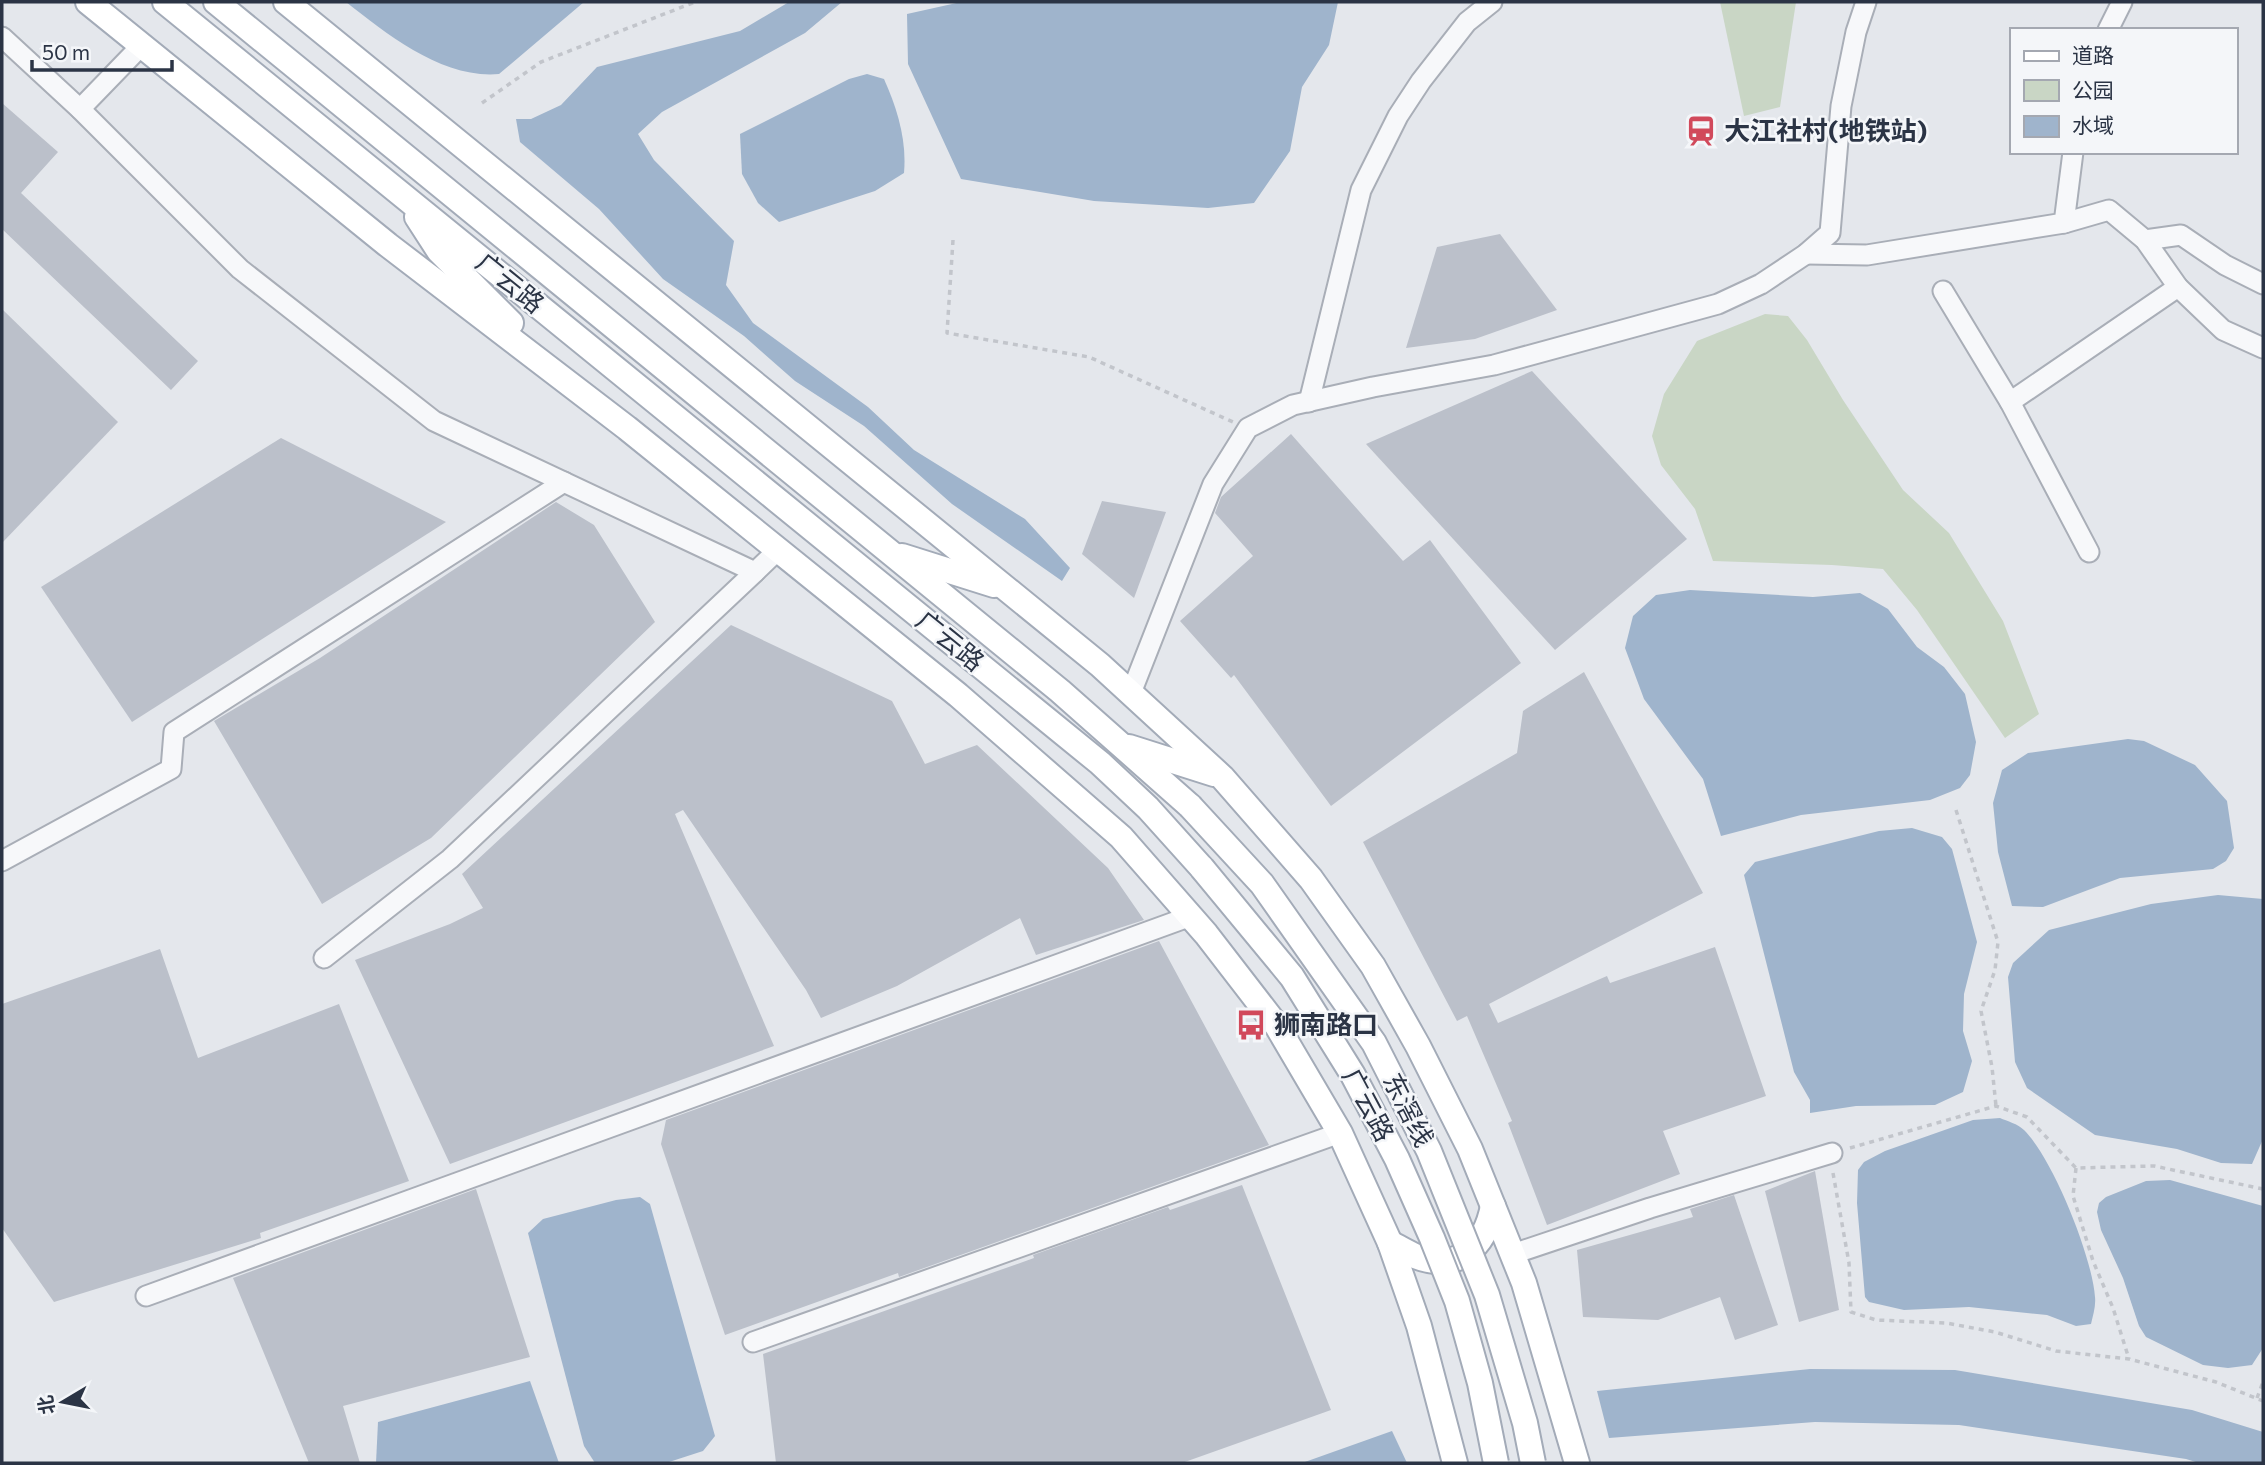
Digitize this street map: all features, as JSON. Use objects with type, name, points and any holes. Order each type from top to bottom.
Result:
[{"type":"main road","points":[[88,2],[388,245],[627,428],[958,695],[1121,837],[1191,916],[1276,1026],[1340,1133],[1391,1243],[1419,1326],[1455,1463]]},
{"type":"main road","name":"广云路","points":[[165,2],[1100,763],[1149,808],[1292,976],[1353,1075],[1397,1159],[1457,1301],[1480,1383],[1496,1463]]},
{"type":"main road","name":"广云路","points":[[216,2],[1060,691],[1190,806]]},
{"type":"main road","points":[[286,2],[1100,665],[1222,777],[1311,879],[1373,966],[1418,1046],[1470,1149],[1513,1254],[1545,1349],[1577,1463]]},
{"type":"main road","points":[[403,196],[439,251],[514,326],[529,352]]},
{"type":"main road","points":[[890,553],[1008,590]]},
{"type":"main road","points":[[1120,744],[1222,777]]},
{"type":"main road","name":"东滘线","points":[[1190,806],[1262,884],[1374,1043],[1429,1151],[1488,1295],[1525,1423],[1533,1463]]},
{"type":"main road","points":[[1391,1243],[1415,1256],[1434,1261],[1452,1260],[1472,1250],[1484,1237],[1493,1206]]},
{"type":"street","points":[[1309,402],[1361,190],[1398,116],[1421,81],[1467,22],[1492,2]]},
{"type":"street","points":[[1131,693],[1213,484],[1248,428],[1293,405],[1494,365],[1718,304],[1761,284],[1806,254],[1830,233],[1841,106],[1856,32],[1866,2]]},
{"type":"street","points":[[2109,28],[2122,2]]},
{"type":"street","points":[[2,37],[80,109],[240,269],[434,421],[755,572]]},
{"type":"street","points":[[80,109],[141,46]]},
{"type":"street","points":[[2064,223],[2073,154]]},
{"type":"street","points":[[1806,254],[1867,255],[2064,223],[2109,210],[2145,240],[2178,287],[2223,330],[2263,348]]},
{"type":"street","points":[[2145,240],[2181,235],[2225,265],[2263,284]]},
{"type":"street","points":[[2010,402],[2178,287]]},
{"type":"street","points":[[1943,291],[2010,402],[2089,552]]},
{"type":"street","points":[[2,861],[171,769],[174,732],[564,482]]},
{"type":"street","points":[[324,958],[450,859],[778,550]]},
{"type":"street","points":[[146,1296],[1191,916]]},
{"type":"street","points":[[753,1342],[1340,1133]]},
{"type":"street","points":[[1513,1254],[1650,1208],[1832,1153]]},
{"type":"path","points":[[482,103],[541,62],[695,2]]},
{"type":"path","points":[[953,240],[947,333],[1089,357],[1248,428]]},
{"type":"path","points":[[1956,810],[1998,942],[1996,970],[1981,1011],[1992,1067],[1996,1106]]},
{"type":"path","points":[[2263,1189],[2154,1166],[2076,1168],[2027,1117],[1996,1106],[1832,1153],[1834,1181],[1849,1263],[1851,1312],[1876,1320],[1946,1323],[1995,1332],[2056,1350],[2129,1359],[2216,1382],[2263,1401]]},
{"type":"path","points":[[2076,1168],[2073,1196],[2093,1261],[2113,1308],[2129,1359]]},
{"type":"path","points":[[2257,1398],[2263,1382]]},
{"type":"green space","points":[[1720,2],[1796,2],[1780,107],[1744,116]]},
{"type":"green space","points":[[1765,314],[1788,316],[1807,340],[1903,490],[1949,533],[2003,621],[2039,714],[2005,738],[1917,610],[1883,569],[1713,561],[1695,509],[1661,465],[1652,436],[1664,394],[1697,341]]},
{"type":"water","points":[[346,2],[584,2],[499,74],[478,74],[457,70],[417,52]]},
{"type":"water","points":[[789,2],[842,2],[805,33],[662,112],[638,134],[654,160],[734,241],[726,285],[753,323],[868,407],[914,450],[1025,519],[1070,568],[1062,581],[952,504],[864,426],[795,381],[744,336],[663,279],[599,209],[520,142],[516,119],[531,119],[561,105],[597,67],[740,31]]},
{"type":"water","points":[[961,2],[1338,2],[1329,45],[1302,87],[1290,151],[1254,203],[1208,208],[1094,201],[961,179],[908,64],[907,14]]},
{"type":"water","points":[[867,74],[884,79],[893,101],[902,136],[904,173],[875,191],[779,222],[758,203],[742,174],[740,134],[849,79]]},
{"type":"water","points":[[1690,590],[1813,597],[1860,593],[1888,609],[1917,647],[1944,667],[1965,694],[1976,742],[1970,775],[1960,788],[1930,800],[1801,815],[1721,836],[1703,779],[1644,699],[1625,648],[1633,616],[1656,595]]},
{"type":"water","points":[[2128,739],[2144,741],[2195,765],[2227,801],[2234,848],[2226,861],[2213,869],[2120,878],[2043,907],[2012,906],[1998,852],[1993,803],[2002,770],[2028,753]]},
{"type":"water","points":[[1912,828],[1942,837],[1952,849],[1977,942],[1964,994],[1963,1031],[1972,1061],[1963,1092],[1935,1105],[1856,1106],[1810,1113],[1810,1100],[1794,1072],[1744,875],[1755,862],[1879,831]]},
{"type":"water","points":[[2218,895],[2263,899],[2263,1139],[2252,1164],[2221,1163],[2177,1149],[2095,1135],[2027,1088],[2015,1062],[2008,977],[2013,963],[2049,930],[2151,904]]},
{"type":"water","points":[[2000,1118],[2022,1128],[2035,1144],[2069,1209],[2092,1279],[2095,1300],[2091,1324],[2076,1326],[2047,1315],[1969,1307],[1904,1310],[1869,1302],[1865,1297],[1857,1203],[1858,1170],[1864,1162],[1885,1151],[1973,1120]]},
{"type":"water","points":[[2170,1180],[2263,1206],[2263,1348],[2252,1365],[2228,1368],[2203,1365],[2146,1337],[2139,1326],[2123,1278],[2101,1230],[2097,1212],[2099,1203],[2106,1197],[2146,1181]]},
{"type":"water","points":[[640,1197],[650,1204],[715,1436],[703,1451],[666,1463],[595,1463],[584,1446],[528,1233],[543,1219],[616,1200]]},
{"type":"water","points":[[1810,1369],[1955,1370],[2192,1410],[2263,1432],[2263,1463],[2199,1463],[1959,1425],[1815,1422],[1609,1438],[1597,1391]]},
{"type":"water","points":[[530,1381],[559,1463],[376,1463],[378,1422]]},
{"type":"water","points":[[1392,1431],[1407,1463],[1302,1463]]},
{"type":"building","points":[[2,103],[58,152],[21,193],[198,361],[171,390],[2,229]]},
{"type":"building","points":[[1500,234],[1557,310],[1475,339],[1406,348],[1437,247]]},
{"type":"building","points":[[2,309],[118,422],[2,543]]},
{"type":"building","points":[[1532,371],[1687,539],[1555,650],[1366,444]]},
{"type":"building","points":[[1291,434],[1403,561],[1430,540],[1521,663],[1331,806],[1234,675],[1231,678],[1180,621],[1253,556],[1215,513],[1221,497]]},
{"type":"building","points":[[281,438],[446,522],[132,722],[41,587]]},
{"type":"building","points":[[1102,501],[1166,512],[1134,598],[1082,554]]},
{"type":"building","points":[[556,502],[594,525],[655,622],[431,838],[322,904],[214,721],[320,658]]},
{"type":"building","points":[[731,625],[892,701],[925,764],[977,745],[1108,868],[1144,920],[1036,955],[1020,918],[897,986],[821,1018],[806,990],[683,810],[675,814],[774,1046],[450,1164],[355,960],[450,924],[483,908],[462,874]]},
{"type":"building","points":[[1584,672],[1703,893],[1489,1004],[1498,1023],[1607,976],[1610,983],[1715,947],[1766,1096],[1663,1131],[1680,1174],[1547,1225],[1508,1123],[1512,1121],[1467,1016],[1457,1021],[1363,842],[1517,753],[1523,711]]},
{"type":"building","points":[[1159,941],[1269,1145],[899,1277],[898,1273],[725,1335],[661,1144],[666,1120]]},
{"type":"building","points":[[160,949],[198,1058],[339,1004],[409,1181],[260,1233],[261,1238],[54,1302],[2,1228],[2,1004]]},
{"type":"building","points":[[1815,1171],[1839,1310],[1799,1322],[1765,1191]]},
{"type":"building","points":[[1242,1185],[1331,1410],[1182,1463],[776,1463],[763,1354],[1034,1258],[1033,1255],[1168,1207],[1170,1210]]},
{"type":"building","points":[[476,1189],[530,1357],[343,1406],[360,1463],[309,1463],[233,1278]]},
{"type":"building","points":[[1734,1195],[1778,1325],[1735,1340],[1720,1297],[1658,1320],[1583,1317],[1577,1250],[1693,1217],[1690,1209]]},
{"type":"place","name":"大江社村(地铁站)","points":[[1701,131]]},
{"type":"place","name":"狮南路口","points":[[1251,1025]]}]
